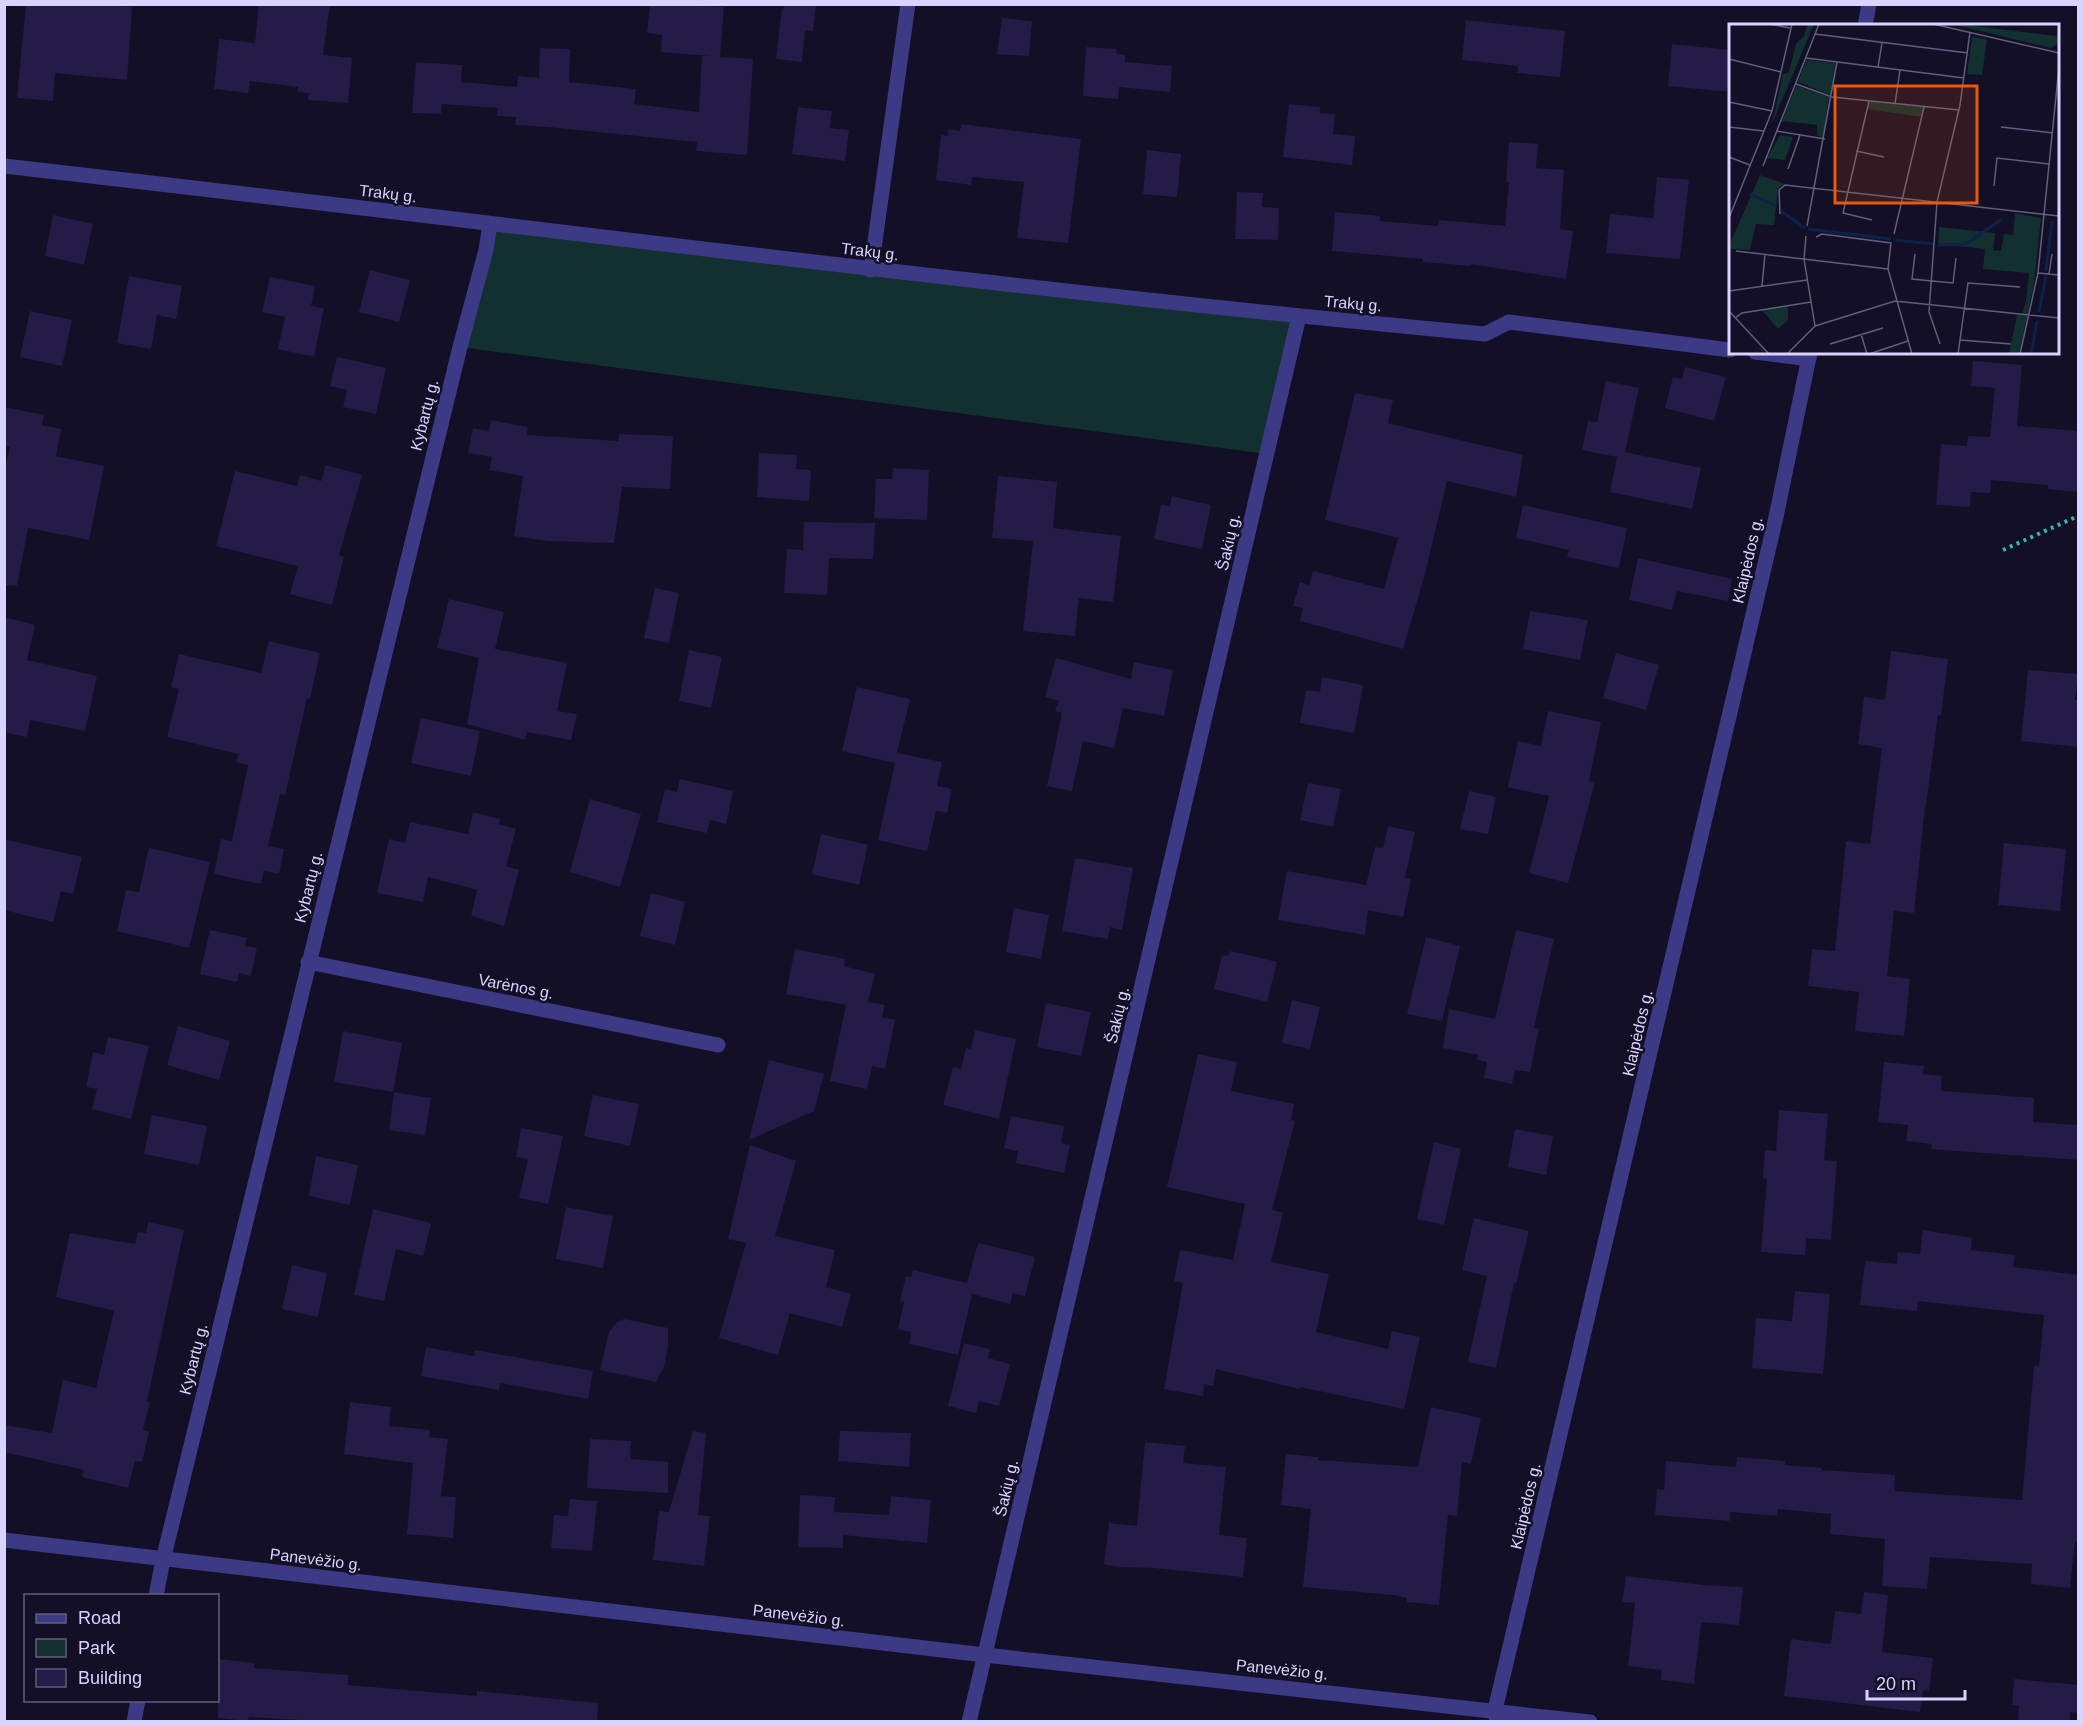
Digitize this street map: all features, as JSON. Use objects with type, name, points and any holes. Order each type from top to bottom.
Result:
[{"type":"street","points":[[871,270],[908,4]]},
{"type":"street","points":[[1865,24],[1869,4]]},
{"type":"street","name":"Trakų g.","points":[[4,166],[871,270],[1299,316],[1485,334],[1509,322],[1729,350]]},
{"type":"street","name":"Kybartų g.","points":[[156,1594],[162,1560],[454,370],[486,250],[490,224]]},
{"type":"street","name":"Šakių g.","points":[[969,1722],[1299,316]]},
{"type":"street","points":[[1782,354],[1810,356]]},
{"type":"street","name":"Klaipėdos g.","points":[[1496,1716],[1773,528],[1810,356]]},
{"type":"street","name":"Varėnos g.","points":[[308,962],[718,1045]]},
{"type":"street","name":"Panevėžio g.","points":[[4,1540],[1496,1716],[1590,1722]]},
{"type":"street","points":[[134,1722],[138,1702]]},
{"type":"path","points":[[2003,550],[2079,516]]},
{"type":"green space","points":[[490,224],[1299,316],[1267,454],[460,347]]},
{"type":"building","points":[[26,4],[95,4],[132,7],[127,80],[55,73],[53,101],[17,98]]},
{"type":"building","points":[[259,4],[330,4],[323,55],[352,58],[348,103],[308,100],[309,93],[298,92],[298,87],[250,81],[248,93],[214,89],[219,39],[255,43]]},
{"type":"building","points":[[650,4],[724,7],[720,57],[753,59],[747,155],[696,151],[697,142],[515,125],[516,117],[497,116],[498,108],[442,104],[441,114],[412,113],[416,62],[462,65],[461,82],[517,87],[518,76],[539,78],[540,48],[570,49],[569,82],[636,89],[634,104],[699,112],[702,56],[710,56],[661,52],[662,35],[647,33]]},
{"type":"building","points":[[784,4],[816,4],[813,31],[805,30],[802,62],[776,59]]},
{"type":"building","points":[[1002,18],[1032,21],[1029,56],[997,54]]},
{"type":"building","points":[[1466,20],[1565,31],[1560,77],[1517,73],[1518,66],[1462,60]]},
{"type":"building","points":[[1672,44],[1729,50],[1729,92],[1668,86]]},
{"type":"building","points":[[1086,47],[1117,49],[1116,54],[1125,55],[1125,62],[1172,66],[1170,92],[1119,87],[1118,99],[1083,96]]},
{"type":"building","points":[[1289,104],[1320,107],[1320,113],[1335,114],[1333,134],[1355,136],[1352,165],[1283,157]]},
{"type":"building","points":[[798,107],[832,111],[830,128],[849,130],[845,161],[792,154]]},
{"type":"building","points":[[961,124],[1081,139],[1068,243],[1017,238],[1024,182],[972,177],[971,185],[936,180],[941,135],[948,136],[948,129],[960,131]]},
{"type":"building","points":[[1509,142],[1538,144],[1536,168],[1564,170],[1560,229],[1573,231],[1566,279],[1471,264],[1471,266],[1423,262],[1423,259],[1332,251],[1335,212],[1380,216],[1380,221],[1438,226],[1439,220],[1505,226],[1509,182],[1506,182]]},
{"type":"building","points":[[1147,150],[1181,154],[1177,197],[1143,194]]},
{"type":"building","points":[[1657,177],[1689,180],[1680,259],[1606,253],[1610,214],[1653,218]]},
{"type":"building","points":[[1237,192],[1263,193],[1262,207],[1279,208],[1278,240],[1235,239]]},
{"type":"building","points":[[53,215],[93,224],[84,265],[45,256]]},
{"type":"building","points":[[370,270],[410,280],[399,322],[359,312]]},
{"type":"building","points":[[129,276],[182,286],[176,319],[157,315],[151,349],[117,343]]},
{"type":"building","points":[[270,277],[315,286],[311,306],[324,308],[314,357],[278,349],[285,317],[262,312]]},
{"type":"building","points":[[30,311],[72,320],[62,366],[20,357]]},
{"type":"building","points":[[337,357],[386,368],[376,414],[343,407],[347,390],[330,386]]},
{"type":"building","points":[[1973,361],[2022,365],[2017,426],[2079,431],[2079,492],[2048,489],[2048,485],[1991,480],[1990,493],[1971,492],[1970,507],[1936,505],[1941,444],[1967,446],[1968,436],[1990,437],[1995,388],[1971,386]]},
{"type":"building","points":[[1685,367],[1726,377],[1714,421],[1665,408],[1673,377],[1682,379]]},
{"type":"building","points":[[1606,381],[1639,388],[1625,452],[1701,468],[1692,509],[1610,492],[1617,457],[1582,450],[1588,421],[1597,422]]},
{"type":"building","points":[[1355,393],[1393,400],[1388,423],[1523,455],[1516,497],[1447,481],[1425,574],[1403,649],[1300,621],[1303,608],[1293,606],[1300,582],[1309,585],[1313,571],[1384,589],[1398,538],[1325,520]]},
{"type":"building","points":[[4,407],[44,415],[42,425],[61,429],[56,456],[104,466],[89,540],[28,528],[17,586],[4,585],[4,474],[10,447],[4,446]]},
{"type":"building","points":[[491,420],[528,427],[527,435],[618,441],[619,434],[673,436],[670,489],[622,487],[614,543],[548,541],[514,536],[523,476],[489,470],[492,457],[468,453],[473,428],[489,431]]},
{"type":"building","points":[[759,453],[797,455],[796,469],[811,470],[809,501],[757,497]]},
{"type":"building","points":[[326,465],[362,475],[339,555],[344,557],[332,605],[290,594],[298,566],[216,546],[235,471],[297,486],[300,475],[321,481]]},
{"type":"building","points":[[893,468],[929,470],[927,520],[874,518],[876,479],[892,479]]},
{"type":"building","points":[[998,476],[1057,482],[1053,528],[1121,536],[1113,602],[1079,598],[1075,636],[1023,631],[1033,541],[992,538]]},
{"type":"building","points":[[1172,496],[1211,505],[1202,549],[1154,539],[1161,505],[1170,506]]},
{"type":"building","points":[[1523,505],[1627,528],[1619,568],[1567,557],[1569,550],[1516,538]]},
{"type":"building","points":[[804,522],[875,523],[873,559],[829,558],[827,595],[784,593],[787,549],[803,550]]},
{"type":"building","points":[[1638,558],[1732,579],[1728,601],[1677,591],[1672,610],[1629,600]]},
{"type":"building","points":[[655,588],[679,593],[669,643],[644,638]]},
{"type":"building","points":[[449,599],[504,612],[495,649],[567,663],[557,711],[577,714],[571,740],[527,732],[525,740],[467,724],[479,658],[437,648]]},
{"type":"building","points":[[1530,611],[1588,620],[1580,660],[1523,649]]},
{"type":"building","points":[[4,617],[35,625],[27,660],[97,676],[85,731],[30,720],[27,737],[4,732]]},
{"type":"building","points":[[269,641],[320,653],[310,699],[307,698],[285,796],[280,794],[268,846],[284,849],[279,874],[264,871],[261,884],[214,874],[221,839],[232,841],[248,765],[236,762],[238,754],[167,737],[179,689],[171,687],[179,654],[261,673]]},
{"type":"building","points":[[689,650],[722,657],[711,708],[679,701]]},
{"type":"building","points":[[1891,651],[1948,659],[1941,716],[1938,715],[1925,806],[1914,913],[1894,911],[1887,976],[1910,979],[1904,1036],[1855,1031],[1859,992],[1808,986],[1812,949],[1835,951],[1846,841],[1870,844],[1882,748],[1858,744],[1864,697],[1885,700]]},
{"type":"building","points":[[1616,653],[1659,665],[1646,710],[1603,698]]},
{"type":"building","points":[[1056,658],[1131,679],[1134,662],[1173,670],[1164,716],[1123,708],[1114,748],[1083,741],[1072,791],[1047,786],[1062,713],[1055,711],[1059,701],[1045,697]]},
{"type":"building","points":[[2028,670],[2078,674],[2075,700],[2079,700],[2079,747],[2021,741]]},
{"type":"building","points":[[1322,677],[1363,685],[1354,733],[1300,723],[1306,690],[1320,692]]},
{"type":"building","points":[[857,687],[910,699],[897,753],[942,762],[937,786],[952,789],[947,813],[936,811],[927,851],[878,840],[895,763],[842,751]]},
{"type":"building","points":[[1548,711],[1601,722],[1589,781],[1595,782],[1568,883],[1529,873],[1549,796],[1508,787],[1518,741],[1541,746]]},
{"type":"building","points":[[421,718],[480,731],[471,776],[411,763]]},
{"type":"building","points":[[680,779],[733,791],[726,824],[710,820],[707,833],[657,822],[665,789],[677,792]]},
{"type":"building","points":[[1308,783],[1341,789],[1333,827],[1300,820]]},
{"type":"building","points":[[1469,791],[1496,797],[1488,834],[1460,829]]},
{"type":"building","points":[[590,799],[641,814],[620,887],[570,872]]},
{"type":"building","points":[[473,812],[500,819],[499,824],[516,829],[506,866],[519,870],[504,926],[471,916],[477,890],[428,877],[423,902],[377,893],[389,839],[405,843],[410,822],[468,834]]},
{"type":"building","points":[[1388,826],[1415,832],[1405,878],[1411,879],[1403,917],[1368,910],[1365,935],[1278,920],[1287,871],[1366,885],[1375,847],[1383,848]]},
{"type":"building","points":[[821,834],[868,845],[859,885],[812,874]]},
{"type":"building","points":[[4,839],[82,857],[73,894],[61,891],[53,922],[4,910]]},
{"type":"building","points":[[2004,843],[2066,849],[2060,911],[1998,905]]},
{"type":"building","points":[[149,848],[210,862],[189,948],[117,931],[126,890],[139,892]]},
{"type":"building","points":[[1075,858],[1133,868],[1122,930],[1110,927],[1108,939],[1062,931]]},
{"type":"building","points":[[651,893],[685,902],[675,945],[640,936]]},
{"type":"building","points":[[1014,908],[1049,915],[1041,959],[1006,952]]},
{"type":"building","points":[[210,930],[247,938],[245,946],[257,948],[251,976],[239,973],[237,982],[200,974]]},
{"type":"building","points":[[1516,930],[1554,939],[1534,1028],[1539,1029],[1530,1072],[1515,1070],[1512,1084],[1484,1078],[1487,1062],[1477,1060],[1478,1055],[1443,1048],[1449,1009],[1495,1019]]},
{"type":"building","points":[[1426,937],[1460,946],[1442,1021],[1407,1014]]},
{"type":"building","points":[[795,949],[845,959],[844,966],[875,974],[868,1002],[885,1005],[882,1017],[895,1020],[885,1069],[872,1066],[867,1089],[830,1081],[846,1005],[786,994]]},
{"type":"building","points":[[1230,951],[1277,962],[1267,1002],[1214,989],[1222,955],[1228,956]]},
{"type":"building","points":[[1292,1000],[1320,1007],[1310,1049],[1282,1043]]},
{"type":"building","points":[[1046,1003],[1091,1012],[1081,1056],[1037,1047]]},
{"type":"building","points":[[178,1026],[230,1041],[219,1080],[167,1065]]},
{"type":"building","points":[[975,1030],[1016,1039],[999,1119],[943,1105],[953,1067],[961,1069],[966,1048],[971,1049]]},
{"type":"building","points":[[343,1031],[402,1043],[393,1092],[334,1082]]},
{"type":"building","points":[[108,1037],[149,1046],[131,1119],[92,1109],[97,1089],[86,1087],[93,1052],[104,1055]]},
{"type":"building","points":[[1198,1054],[1237,1062],[1231,1091],[1294,1104],[1291,1120],[1295,1121],[1272,1210],[1283,1213],[1271,1262],[1329,1274],[1316,1332],[1388,1349],[1392,1331],[1420,1337],[1404,1409],[1300,1387],[1299,1389],[1216,1369],[1213,1386],[1204,1384],[1203,1396],[1164,1389],[1183,1283],[1174,1281],[1180,1250],[1233,1260],[1245,1204],[1167,1187]]},
{"type":"building","points":[[769,1060],[824,1074],[814,1111],[749,1140]]},
{"type":"building","points":[[1884,1062],[1924,1066],[1923,1074],[1942,1076],[1941,1091],[2034,1098],[2033,1122],[2079,1125],[2079,1160],[1931,1149],[1932,1144],[1906,1141],[1908,1125],[1878,1122]]},
{"type":"building","points":[[394,1092],[431,1098],[425,1135],[389,1130]]},
{"type":"building","points":[[593,1095],[639,1104],[630,1146],[584,1136]]},
{"type":"building","points":[[1779,1110],[1828,1114],[1824,1160],[1837,1161],[1831,1240],[1806,1238],[1805,1255],[1761,1252],[1767,1179],[1763,1178],[1765,1150],[1776,1151]]},
{"type":"building","points":[[152,1115],[207,1126],[199,1165],[144,1154]]},
{"type":"building","points":[[1011,1116],[1064,1126],[1061,1143],[1070,1145],[1064,1173],[1016,1163],[1018,1151],[1004,1148]]},
{"type":"building","points":[[521,1128],[563,1136],[548,1204],[519,1198],[528,1159],[516,1157]]},
{"type":"building","points":[[1515,1129],[1553,1136],[1546,1175],[1508,1167]]},
{"type":"building","points":[[1434,1142],[1461,1149],[1444,1225],[1417,1219]]},
{"type":"building","points":[[750,1145],[796,1161],[775,1236],[835,1250],[826,1287],[851,1294],[842,1327],[790,1313],[778,1355],[719,1338],[746,1243],[728,1239]]},
{"type":"building","points":[[316,1156],[358,1165],[350,1205],[309,1196]]},
{"type":"building","points":[[566,1207],[613,1216],[603,1268],[556,1259]]},
{"type":"building","points":[[373,1209],[431,1223],[423,1256],[396,1249],[384,1301],[354,1295]]},
{"type":"building","points":[[1474,1218],[1529,1231],[1516,1283],[1514,1283],[1496,1368],[1468,1362],[1487,1276],[1462,1270]]},
{"type":"building","points":[[148,1222],[184,1230],[147,1401],[150,1402],[143,1430],[149,1432],[142,1462],[135,1461],[128,1488],[82,1477],[84,1470],[4,1452],[4,1425],[52,1433],[63,1380],[96,1388],[114,1311],[56,1297],[70,1233],[135,1244],[138,1232],[146,1233]]},
{"type":"building","points":[[1923,1230],[1972,1238],[1971,1250],[2015,1255],[2013,1267],[2079,1275],[2079,1542],[2075,1541],[2070,1588],[2031,1584],[2032,1564],[1930,1557],[1927,1589],[1882,1586],[1885,1539],[1830,1534],[1831,1514],[1778,1509],[1777,1516],[1730,1512],[1730,1521],[1655,1515],[1657,1489],[1664,1490],[1666,1461],[1736,1467],[1737,1457],[1785,1461],[1785,1465],[1822,1468],[1822,1470],[1895,1475],[1894,1491],[2022,1500],[2034,1366],[2039,1366],[2044,1315],[1918,1301],[1917,1311],[1860,1305],[1865,1261],[1897,1264],[1898,1252],[1920,1254]]},
{"type":"building","points":[[978,1243],[1035,1257],[1025,1296],[1013,1293],[1010,1304],[972,1294],[958,1355],[909,1344],[911,1332],[898,1329],[904,1302],[900,1301],[906,1276],[911,1277],[913,1270],[967,1283]]},
{"type":"building","points":[[292,1265],[327,1273],[318,1317],[282,1309]]},
{"type":"building","points":[[1795,1291],[1830,1294],[1823,1374],[1752,1368],[1756,1318],[1792,1321]]},
{"type":"building","points":[[624,1319],[668,1328],[668,1346],[664,1367],[656,1382],[600,1370],[609,1332],[617,1322]]},
{"type":"building","points":[[964,1343],[990,1349],[988,1358],[1010,1364],[999,1406],[979,1401],[976,1413],[948,1406]]},
{"type":"building","points":[[426,1347],[474,1356],[475,1350],[593,1371],[588,1399],[500,1383],[499,1390],[421,1376]]},
{"type":"building","points":[[350,1402],[391,1407],[389,1426],[430,1430],[429,1437],[448,1439],[441,1496],[456,1497],[453,1538],[407,1534],[413,1463],[344,1454]]},
{"type":"building","points":[[1431,1407],[1481,1418],[1471,1464],[1462,1462],[1457,1516],[1448,1515],[1439,1605],[1407,1602],[1407,1598],[1393,1595],[1303,1587],[1311,1509],[1281,1505],[1286,1454],[1318,1457],[1318,1460],[1418,1467]]},
{"type":"building","points":[[693,1431],[706,1433],[698,1515],[710,1516],[704,1566],[653,1560],[659,1511],[669,1512]]},
{"type":"building","points":[[840,1431],[911,1433],[909,1467],[838,1461]]},
{"type":"building","points":[[590,1439],[631,1441],[630,1459],[668,1462],[668,1493],[587,1488]]},
{"type":"building","points":[[1145,1442],[1185,1446],[1183,1463],[1226,1467],[1219,1535],[1247,1538],[1243,1577],[1104,1564],[1109,1523],[1137,1526]]},
{"type":"building","points":[[800,1495],[835,1497],[834,1512],[889,1515],[891,1496],[931,1500],[927,1543],[843,1535],[843,1548],[798,1547]]},
{"type":"building","points":[[570,1499],[597,1501],[592,1551],[551,1548],[554,1515],[568,1516]]},
{"type":"building","points":[[1626,1576],[1743,1587],[1739,1625],[1701,1622],[1694,1684],[1661,1680],[1662,1670],[1628,1666],[1635,1603],[1622,1602]]},
{"type":"building","points":[[1864,1592],[1888,1595],[1882,1652],[1933,1658],[1929,1691],[1923,1690],[1920,1712],[1784,1696],[1791,1639],[1831,1644],[1835,1611],[1861,1614]]},
{"type":"building","points":[[219,1659],[254,1663],[254,1668],[348,1675],[348,1685],[477,1696],[477,1691],[598,1703],[597,1722],[301,1722],[301,1720],[249,1717],[248,1721],[218,1718]]},
{"type":"building","points":[[2014,1679],[2079,1685],[2079,1713],[2070,1712],[2070,1722],[2018,1722],[2019,1706],[2012,1705]]}]
